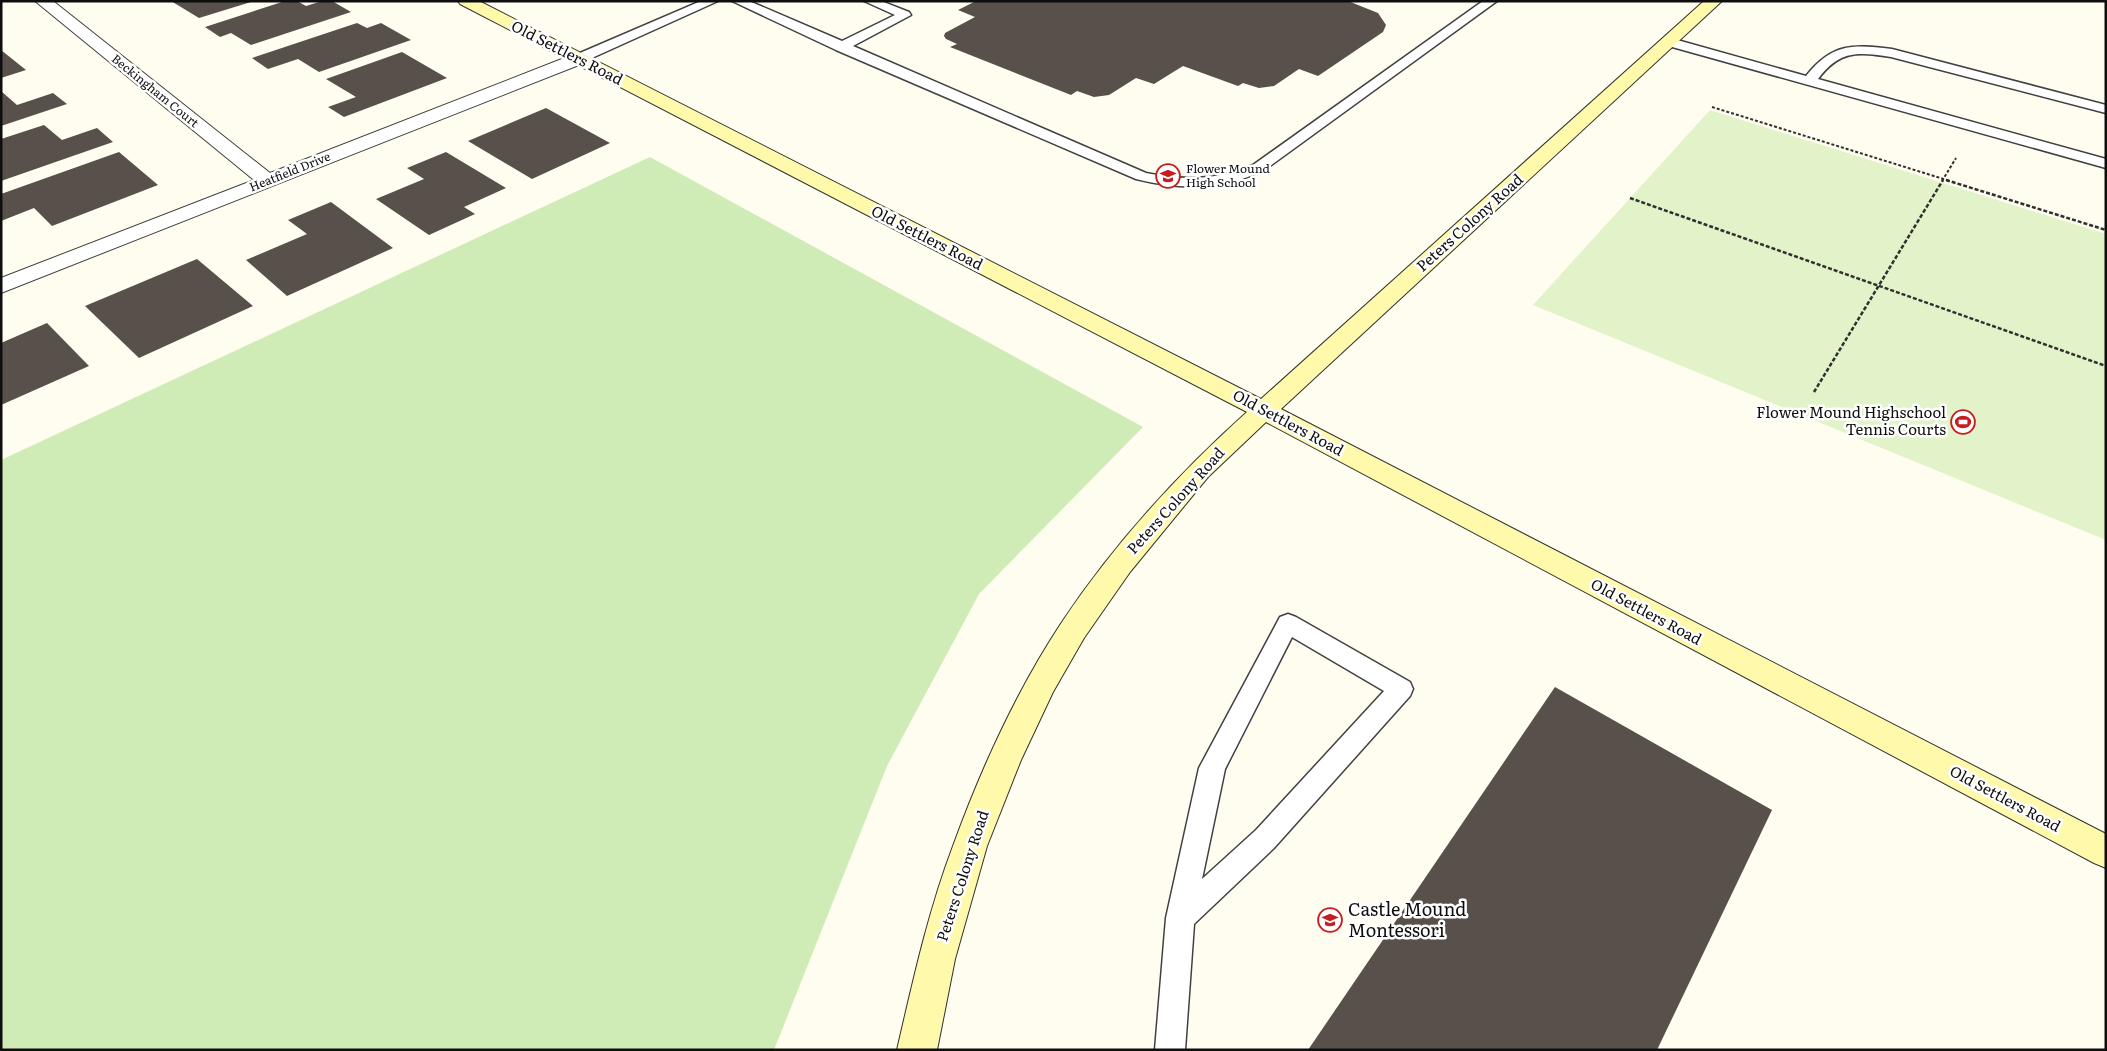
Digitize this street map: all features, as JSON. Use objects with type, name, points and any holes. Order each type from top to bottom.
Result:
[{"type":"main road","name":"Old Settlers Road","points":[[466,1],[1263,410],[2106,852]]},
{"type":"main road","name":"Peters Colony Road","points":[[917,1050],[936,959],[970,846],[1005,760],[1040,686],[1073,630],[1120,564],[1199,471],[1263,410],[1714,1]]},
{"type":"street","name":"Beckingham Court","points":[[43,1],[268,181]]},
{"type":"street","name":"Heatfield Drive","points":[[1,286],[578,59]]},
{"type":"lane","points":[[578,59],[712,1]]},
{"type":"lane","points":[[738,1],[1142,176],[1160,181],[1188,184],[1214,183],[1238,178],[1258,168],[1491,1]]},
{"type":"lane","points":[[841,47],[905,15],[870,1]]},
{"type":"lane","points":[[1670,42],[2106,164]]},
{"type":"lane","points":[[1809,81],[1821,64],[1837,53],[1860,48],[1892,53],[2106,109]]},
{"type":"lane","points":[[1170,1050],[1180,918],[1212,768],[1288,623],[1402,689],[1265,839],[1180,918]]},
{"type":"path","points":[[1712,107],[2106,230]]},
{"type":"path","points":[[1814,392],[1974,127]]},
{"type":"path","points":[[1630,198],[2106,366]]},
{"type":"green space","name":"Flower Mound Highschool Tennis Courts","points":[[1710,110],[2106,234],[2106,540],[1533,305]]},
{"type":"green space","points":[[650,157],[1143,427],[979,594],[887,766],[774,1050],[1,1050],[1,460]]},
{"type":"building","points":[[171,1],[251,1],[251,2],[199,18]]},
{"type":"building","points":[[285,1],[297,1],[306,6],[322,1],[332,1],[351,12],[251,45],[231,33],[220,37],[205,27]]},
{"type":"building","points":[[976,1],[1348,1],[1378,13],[1386,25],[1383,32],[1318,76],[1299,69],[1274,86],[1259,88],[1243,83],[1238,86],[1183,66],[1154,84],[1136,78],[1109,95],[1094,97],[1077,91],[1071,95],[950,47],[957,44],[946,39],[945,33],[975,17],[958,10]]},
{"type":"building","points":[[357,23],[367,28],[381,23],[411,40],[319,72],[298,59],[268,69],[252,58]]},
{"type":"building","points":[[1,50],[26,70],[1,78]]},
{"type":"building","points":[[402,52],[447,78],[344,117],[328,107],[356,97],[326,79]]},
{"type":"building","points":[[1,91],[17,105],[53,93],[67,104],[1,126]]},
{"type":"building","points":[[546,108],[610,143],[532,179],[468,141]]},
{"type":"building","points":[[44,125],[62,140],[97,128],[113,142],[1,181],[1,139]]},
{"type":"building","points":[[119,152],[158,185],[52,226],[34,208],[1,221],[1,194]]},
{"type":"building","points":[[446,152],[506,188],[464,207],[475,214],[429,235],[376,199],[424,179],[407,168]]},
{"type":"building","points":[[331,202],[393,248],[287,296],[246,260],[307,234],[288,220]]},
{"type":"building","points":[[197,259],[253,306],[139,358],[85,306]]},
{"type":"building","points":[[47,323],[89,366],[1,405],[1,343]]},
{"type":"building","points":[[1555,687],[1772,810],[1657,1050],[1308,1050]]},
{"type":"place","name":"Flower Mound High School","points":[[1168,176]]},
{"type":"place","name":"Flower Mound Highschool Tennis Courts","points":[[1963,422]]},
{"type":"place","name":"Castle Mound Montessori","points":[[1330,920]]}]
